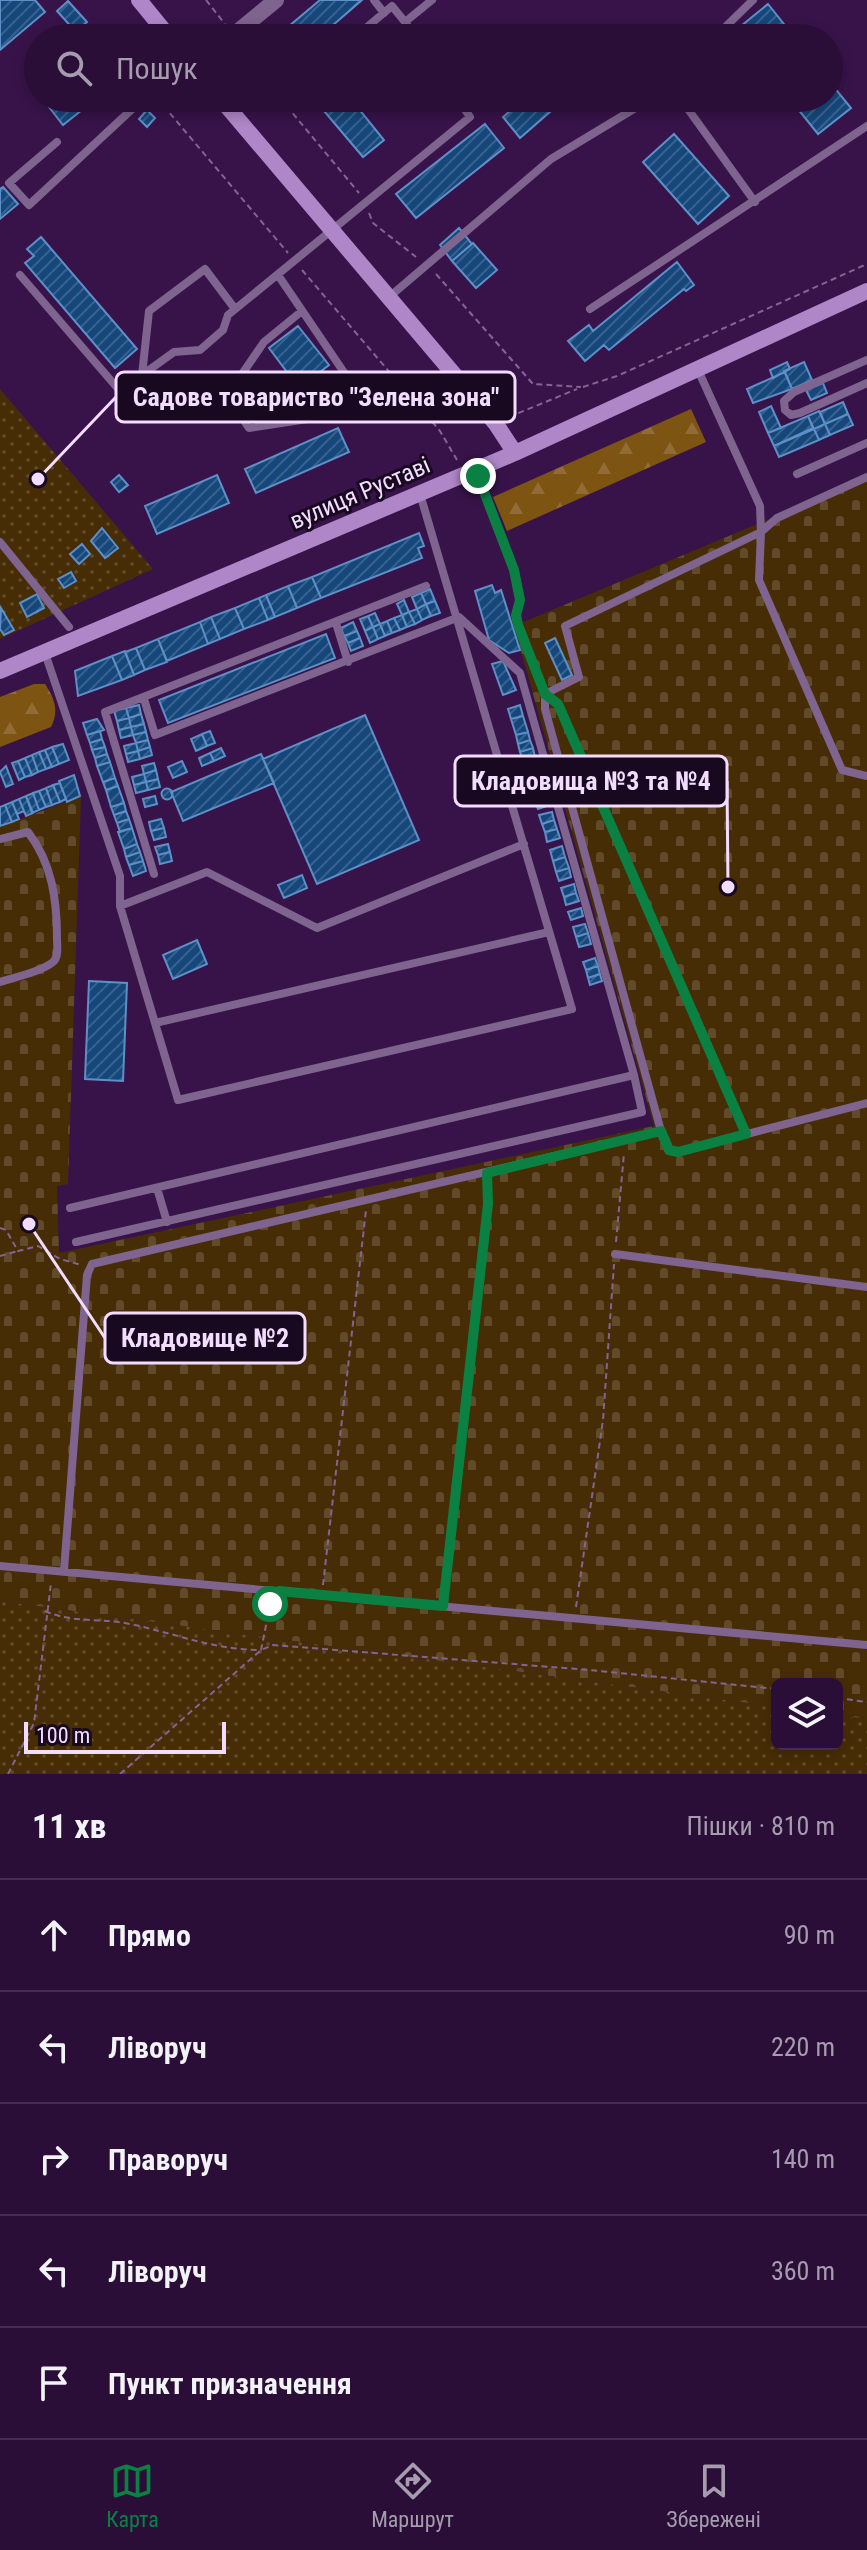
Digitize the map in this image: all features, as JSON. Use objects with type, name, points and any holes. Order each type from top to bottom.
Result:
[{"type":"main road","points":[[139,0],[159,24]]},
{"type":"main road","points":[[232,112],[496,424],[515,453]]},
{"type":"main road","name":"вулиця Руставі","points":[[0,671],[515,453],[867,291]]},
{"type":"street","points":[[247,24],[276,0]]},
{"type":"lane","points":[[374,0],[384,13]]},
{"type":"lane","points":[[371,24],[392,6],[405,22],[432,0]]},
{"type":"lane","points":[[728,24],[753,0]]},
{"type":"lane","points":[[57,142],[9,183],[29,205],[129,112]]},
{"type":"lane","points":[[20,275],[120,391],[174,352],[200,350],[223,330],[228,315],[470,117],[467,112]]},
{"type":"lane","points":[[388,298],[551,159],[629,112]]},
{"type":"lane","points":[[690,112],[755,202]]},
{"type":"lane","points":[[590,309],[867,126]]},
{"type":"lane","points":[[142,375],[149,311],[205,269],[235,309]]},
{"type":"lane","points":[[278,275],[360,396],[327,416],[249,428],[227,396],[264,342],[302,311]]},
{"type":"lane","points":[[867,360],[794,392],[784,401],[785,410],[791,415],[800,413],[867,383]]},
{"type":"lane","points":[[698,370],[760,506],[759,580],[842,770],[867,776]]},
{"type":"lane","points":[[797,474],[867,443]]},
{"type":"lane","points":[[476,470],[514,570],[520,600],[516,615],[518,625],[545,694],[545,709],[661,1131],[669,1150],[678,1152],[867,1103]]},
{"type":"lane","points":[[545,694],[579,677],[565,626],[761,532],[777,518],[867,477]]},
{"type":"lane","points":[[45,653],[120,876],[120,906],[178,1100],[572,1009],[459,617],[420,494]]},
{"type":"lane","points":[[0,542],[69,627]]},
{"type":"lane","points":[[154,874],[105,712],[426,586]]},
{"type":"lane","points":[[144,699],[155,735],[459,617]]},
{"type":"lane","points":[[76,1242],[642,1112],[520,673],[459,617]]},
{"type":"lane","points":[[336,623],[348,662]]},
{"type":"lane","points":[[545,694],[558,704],[746,1134]]},
{"type":"lane","points":[[0,839],[21,831],[28,832],[34,838],[52,879],[57,902],[57,955],[52,963],[0,982]]},
{"type":"lane","points":[[120,906],[207,872],[317,928],[524,844]]},
{"type":"lane","points":[[155,1023],[549,932]]},
{"type":"lane","points":[[70,1208],[634,1075]]},
{"type":"lane","points":[[59,1570],[92,1264],[661,1131]]},
{"type":"lane","points":[[157,1188],[167,1222]]},
{"type":"lane","points":[[615,1254],[867,1287]]},
{"type":"lane","points":[[0,1566],[867,1645]]},
{"type":"path","points":[[206,0],[223,24]]},
{"type":"path","points":[[508,418],[617,376],[867,264]]},
{"type":"path","points":[[440,431],[457,460]]},
{"type":"path","points":[[580,1619],[577,1584],[603,1420],[625,1141]]},
{"type":"path","points":[[443,1606],[488,1204],[487,1173]]},
{"type":"path","points":[[322,1595],[367,1201]]},
{"type":"path","points":[[0,1228],[6,1230],[18,1251]]},
{"type":"path","points":[[0,1256],[38,1246],[60,1259],[90,1268]]},
{"type":"path","points":[[8,1774],[34,1723],[45,1646],[45,1611],[59,1570]]},
{"type":"path","points":[[261,1650],[270,1604],[279,1591]]},
{"type":"path","points":[[45,1611],[64,1620],[127,1624],[196,1643],[261,1650]]},
{"type":"path","points":[[120,1774],[261,1650],[273,1645],[589,1670],[771,1688]]},
{"type":"path","points":[[843,1699],[867,1702]]},
{"type":"green space","points":[[0,389],[153,569],[0,639]]},
{"type":"green space","points":[[691,409],[706,442],[507,531],[493,497]]},
{"type":"green space","points":[[867,478],[867,1719],[843,1716],[843,1678],[771,1678],[771,1706],[0,1601],[0,827],[81,796],[68,1184],[57,1186],[59,1253],[654,1126],[514,626]]},
{"type":"green space","points":[[34,684],[45,684],[53,700],[55,716],[51,727],[0,747],[0,697]]},
{"type":"green space","points":[[0,1601],[771,1706],[771,1750],[843,1750],[843,1716],[867,1719],[867,1774],[0,1774]]},
{"type":"building","points":[[0,0],[35,0],[45,12],[31,24],[24,24],[24,30],[0,50]]},
{"type":"building","points":[[320,0],[362,0],[334,24],[292,24]]},
{"type":"building","points":[[68,1],[87,22],[69,24],[57,11]]},
{"type":"building","points":[[768,4],[784,24],[744,24]]},
{"type":"building","points":[[843,98],[851,108],[818,134],[800,112],[843,112]]},
{"type":"building","points":[[53,112],[79,112],[63,125]]},
{"type":"building","points":[[145,112],[155,118],[147,127],[139,119]]},
{"type":"building","points":[[325,112],[361,112],[384,140],[363,157]]},
{"type":"building","points":[[509,112],[550,112],[520,138],[503,117]]},
{"type":"building","points":[[485,124],[504,148],[416,218],[396,194]]},
{"type":"building","points":[[674,134],[729,196],[698,224],[643,162]]},
{"type":"building","points":[[3,187],[18,204],[0,219],[0,189]]},
{"type":"building","points":[[459,228],[472,244],[452,261],[440,245]]},
{"type":"building","points":[[41,237],[137,349],[115,368],[25,263],[34,256],[27,249]]},
{"type":"building","points":[[473,243],[497,270],[476,288],[452,261]]},
{"type":"building","points":[[677,262],[694,285],[686,291],[684,289],[609,350],[604,345],[585,361],[568,341],[589,325],[593,331]]},
{"type":"building","points":[[298,326],[329,365],[299,388],[269,348]]},
{"type":"building","points":[[787,362],[790,369],[773,378],[770,370]]},
{"type":"building","points":[[804,362],[812,380],[792,389],[784,371]]},
{"type":"building","points":[[785,372],[792,389],[753,403],[747,389]]},
{"type":"building","points":[[823,383],[827,393],[811,400],[806,390]]},
{"type":"building","points":[[843,402],[848,414],[825,424],[820,412]]},
{"type":"building","points":[[771,406],[781,428],[768,433],[759,412]]},
{"type":"building","points":[[819,411],[825,424],[814,429],[808,416]]},
{"type":"building","points":[[848,414],[853,425],[830,435],[825,424]]},
{"type":"building","points":[[808,416],[813,428],[774,446],[768,433]]},
{"type":"building","points":[[825,424],[830,435],[819,440],[814,429]]},
{"type":"building","points":[[338,428],[349,452],[256,493],[245,469]]},
{"type":"building","points":[[814,429],[819,440],[779,457],[774,446]]},
{"type":"building","points":[[119,475],[128,485],[119,492],[111,482]]},
{"type":"building","points":[[217,475],[229,503],[157,534],[145,506]]},
{"type":"building","points":[[102,528],[118,548],[105,558],[91,541]]},
{"type":"building","points":[[419,533],[424,546],[418,548],[422,558],[321,598],[312,577]]},
{"type":"building","points":[[82,544],[90,554],[79,564],[70,554]]},
{"type":"building","points":[[71,572],[76,581],[64,588],[58,579]]},
{"type":"building","points":[[312,577],[321,598],[297,608],[288,586]]},
{"type":"building","points":[[492,585],[495,593],[501,590],[520,650],[509,653],[489,640],[475,591]]},
{"type":"building","points":[[288,586],[297,608],[275,617],[266,595]]},
{"type":"building","points":[[430,589],[435,601],[426,604],[421,593]]},
{"type":"building","points":[[421,593],[426,604],[417,609],[412,597]]},
{"type":"building","points":[[37,594],[44,608],[27,617],[20,603]]},
{"type":"building","points":[[266,595],[275,617],[268,620],[259,598]]},
{"type":"building","points":[[259,598],[268,620],[244,629],[235,608]]},
{"type":"building","points":[[404,600],[409,612],[402,615],[397,604]]},
{"type":"building","points":[[435,601],[440,613],[431,616],[426,604]]},
{"type":"building","points":[[426,604],[431,616],[422,620],[417,609]]},
{"type":"building","points":[[1,608],[14,630],[4,635],[0,629]]},
{"type":"building","points":[[235,608],[244,629],[220,639],[211,617]]},
{"type":"building","points":[[417,609],[422,620],[415,624],[409,612]]},
{"type":"building","points":[[409,612],[415,624],[407,627],[402,615]]},
{"type":"building","points":[[375,613],[380,624],[373,627],[368,616]]},
{"type":"building","points":[[402,615],[407,627],[400,630],[394,618]]},
{"type":"building","points":[[368,616],[373,627],[365,631],[360,619]]},
{"type":"building","points":[[211,617],[220,639],[208,644],[200,622]]},
{"type":"building","points":[[394,618],[400,630],[392,633],[387,621]]},
{"type":"building","points":[[387,621],[392,633],[385,636],[380,624]]},
{"type":"building","points":[[200,622],[208,644],[167,661],[158,639]]},
{"type":"building","points":[[353,622],[357,631],[344,636],[341,628]]},
{"type":"building","points":[[380,624],[385,636],[378,639],[373,627]]},
{"type":"building","points":[[373,627],[378,639],[370,643],[365,631]]},
{"type":"building","points":[[357,631],[360,638],[348,643],[344,636]]},
{"type":"building","points":[[326,634],[335,658],[168,723],[159,700]]},
{"type":"building","points":[[360,638],[363,646],[351,651],[348,643]]},
{"type":"building","points":[[555,638],[572,675],[562,680],[545,643]]},
{"type":"building","points":[[158,639],[167,662],[145,670],[136,648]]},
{"type":"building","points":[[136,648],[145,670],[134,675],[125,652]]},
{"type":"building","points":[[125,651],[134,675],[122,680],[112,656]]},
{"type":"building","points":[[112,656],[122,680],[78,696],[75,671]]},
{"type":"building","points":[[503,661],[516,690],[503,695],[492,664]]},
{"type":"building","points":[[139,705],[141,714],[129,718],[126,708]]},
{"type":"building","points":[[520,705],[523,716],[511,719],[508,709]]},
{"type":"building","points":[[126,708],[129,718],[117,721],[114,711]]},
{"type":"building","points":[[141,714],[144,724],[131,727],[129,718]]},
{"type":"building","points":[[365,715],[419,840],[317,884],[263,759]]},
{"type":"building","points":[[523,716],[528,732],[516,735],[511,719]]},
{"type":"building","points":[[129,718],[131,727],[119,730],[117,721]]},
{"type":"building","points":[[97,719],[104,730],[87,735],[83,723]]},
{"type":"building","points":[[144,724],[146,732],[133,735],[131,727]]},
{"type":"building","points":[[131,727],[133,735],[121,738],[119,730]]},
{"type":"building","points":[[100,731],[102,739],[90,743],[87,735]]},
{"type":"building","points":[[210,731],[215,743],[207,746],[202,734]]},
{"type":"building","points":[[146,732],[148,740],[136,743],[133,735]]},
{"type":"building","points":[[528,732],[530,740],[518,744],[516,735]]},
{"type":"building","points":[[202,734],[207,746],[196,751],[191,739]]},
{"type":"building","points":[[102,739],[105,747],[92,750],[90,743]]},
{"type":"building","points":[[148,740],[150,747],[138,751],[136,743]]},
{"type":"building","points":[[530,740],[533,748],[520,752],[518,744]]},
{"type":"building","points":[[136,743],[138,751],[126,754],[124,746]]},
{"type":"building","points":[[63,744],[69,760],[59,764],[52,747]]},
{"type":"building","points":[[52,747],[59,764],[52,767],[45,750]]},
{"type":"building","points":[[105,747],[107,754],[95,758],[92,750]]},
{"type":"building","points":[[150,747],[152,755],[140,759],[138,751]]},
{"type":"building","points":[[221,748],[225,756],[214,761],[210,753]]},
{"type":"building","points":[[533,748],[535,757],[523,760],[520,752]]},
{"type":"building","points":[[45,750],[52,767],[46,769],[39,752]]},
{"type":"building","points":[[138,751],[140,759],[128,762],[126,754]]},
{"type":"building","points":[[39,752],[46,769],[38,772],[32,755]]},
{"type":"building","points":[[210,753],[214,761],[202,766],[199,758]]},
{"type":"building","points":[[107,754],[110,762],[97,766],[95,758]]},
{"type":"building","points":[[261,754],[274,783],[183,821],[171,792]]},
{"type":"building","points":[[32,755],[38,772],[32,775],[25,758]]},
{"type":"building","points":[[25,758],[32,775],[25,777],[18,761]]},
{"type":"building","points":[[18,761],[25,777],[19,780],[12,763]]},
{"type":"building","points":[[182,761],[187,772],[173,778],[168,767]]},
{"type":"building","points":[[110,762],[115,778],[103,782],[97,766]]},
{"type":"building","points":[[154,763],[156,770],[144,774],[142,766]]},
{"type":"building","points":[[6,766],[13,784],[6,787],[0,772]]},
{"type":"building","points":[[156,770],[158,779],[146,782],[144,774]]},
{"type":"building","points":[[144,774],[146,782],[134,785],[132,777]]},
{"type":"building","points":[[74,775],[80,796],[67,802],[59,781]]},
{"type":"building","points":[[115,778],[118,786],[106,790],[103,782]]},
{"type":"building","points":[[158,779],[160,787],[148,790],[146,782]]},
{"type":"building","points":[[146,782],[148,790],[136,793],[134,785]]},
{"type":"building","points":[[60,783],[66,799],[60,802],[53,785]]},
{"type":"building","points":[[53,785],[60,802],[52,805],[46,788]]},
{"type":"building","points":[[118,786],[124,803],[111,807],[106,790]]},
{"type":"building","points":[[46,788],[52,805],[46,807],[39,791]]},
{"type":"building","points":[[167,788],[173,794],[167,800],[161,794]]},
{"type":"building","points":[[39,791],[46,807],[39,810],[33,793]]},
{"type":"building","points":[[33,793],[39,810],[32,813],[26,796]]},
{"type":"building","points":[[26,796],[33,813],[26,816],[19,799]]},
{"type":"building","points":[[155,796],[157,804],[145,807],[143,799]]},
{"type":"building","points":[[547,797],[550,805],[538,809],[535,801]]},
{"type":"building","points":[[19,799],[24,811],[17,814],[12,802]]},
{"type":"building","points":[[12,802],[19,819],[12,822],[5,805]]},
{"type":"building","points":[[124,803],[126,811],[114,815],[111,807]]},
{"type":"building","points":[[5,805],[12,822],[0,826],[0,807]]},
{"type":"building","points":[[126,811],[129,819],[117,823],[114,815]]},
{"type":"building","points":[[552,812],[554,820],[542,824],[539,815]]},
{"type":"building","points":[[129,819],[132,828],[120,832],[117,823]]},
{"type":"building","points":[[161,819],[164,828],[151,831],[149,822]]},
{"type":"building","points":[[554,820],[557,829],[545,832],[542,824]]},
{"type":"building","points":[[132,828],[137,844],[124,849],[118,832]]},
{"type":"building","points":[[164,828],[166,837],[154,840],[151,831]]},
{"type":"building","points":[[557,829],[560,838],[547,842],[545,832]]},
{"type":"building","points":[[137,844],[140,852],[126,857],[124,849]]},
{"type":"building","points":[[168,844],[170,852],[158,855],[155,847]]},
{"type":"building","points":[[562,846],[565,857],[553,861],[550,850]]},
{"type":"building","points":[[140,852],[143,861],[129,865],[126,857]]},
{"type":"building","points":[[170,852],[172,861],[160,864],[158,855]]},
{"type":"building","points":[[565,857],[569,868],[556,872],[553,861]]},
{"type":"building","points":[[143,861],[146,871],[133,876],[129,865]]},
{"type":"building","points":[[569,868],[571,877],[559,881],[556,872]]},
{"type":"building","points":[[302,875],[307,888],[284,898],[278,885]]},
{"type":"building","points":[[574,884],[576,893],[564,897],[561,888]]},
{"type":"building","points":[[576,893],[579,901],[566,905],[564,897]]},
{"type":"building","points":[[581,908],[583,916],[571,920],[568,912]]},
{"type":"building","points":[[585,924],[588,933],[576,937],[573,927]]},
{"type":"building","points":[[588,933],[591,944],[579,947],[576,937]]},
{"type":"building","points":[[197,940],[207,964],[173,979],[163,955]]},
{"type":"building","points":[[595,958],[598,966],[586,970],[583,962]]},
{"type":"building","points":[[598,966],[600,974],[588,978],[586,970]]},
{"type":"building","points":[[600,974],[602,981],[590,985],[588,978]]},
{"type":"building","points":[[89,981],[127,983],[123,1081],[85,1079]]},
{"type":"place","name":"Садове товариство \"Зелена зона\"","points":[[38,479]]},
{"type":"place","name":"Кладовища №3 та №4","points":[[728,887]]},
{"type":"place","name":"Кладовище №2","points":[[29,1224]]},
{"type":"route","points":[[270,1604],[279,1591],[443,1606],[488,1204],[487,1173],[661,1131],[666,1145],[673,1152],[746,1134],[558,704],[545,694],[518,625],[516,615],[520,600],[514,570],[478,476]]}]
